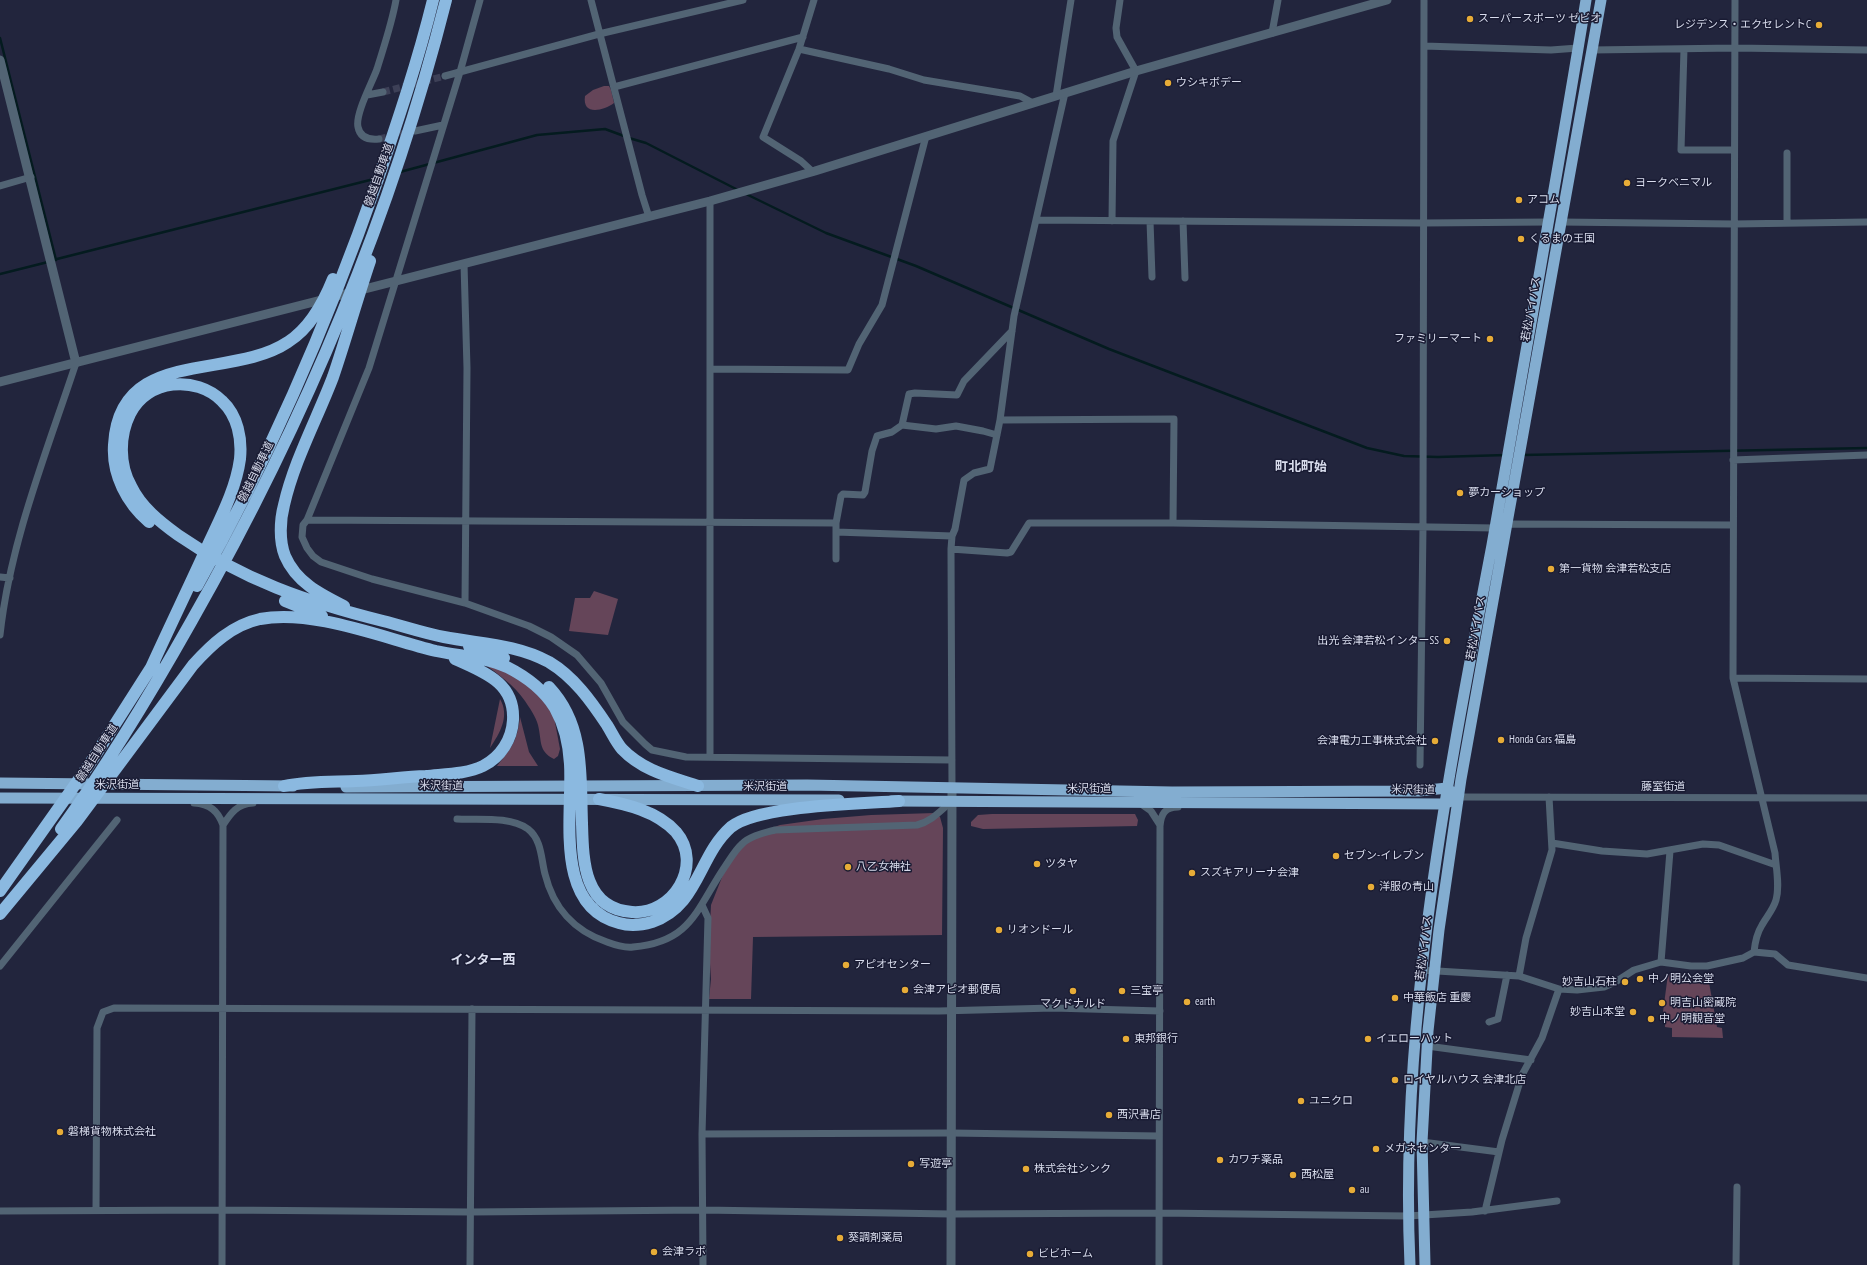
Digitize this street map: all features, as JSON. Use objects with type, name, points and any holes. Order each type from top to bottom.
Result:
[{"type":"highway","name":"磐越自動車道","points":[[0,891],[51,821],[150,670],[218,536],[264,455],[330,309],[334,286],[358,224],[385,139],[414,67],[433,0]]},
{"type":"highway","name":"磐越自動車道","points":[[0,913],[74,819],[105,765],[152,691],[212,586],[276,464],[312,385],[346,303],[359,280],[398,162],[411,134],[446,0]]},
{"type":"highway","name":"若松バイパス","points":[[1410,1265],[1408,1216],[1411,1090],[1421,970],[1447,788],[1495,528],[1511,465],[1554,222],[1586,0]]},
{"type":"highway","name":"若松バイパス","points":[[1554,222],[1592,50],[1601,0]]},
{"type":"highway","points":[[359,280],[358,299],[333,377],[294,475],[284,505],[281,524],[282,544],[285,555],[304,583],[313,590],[364,617]]},
{"type":"highway","points":[[334,286],[318,312],[300,334],[275,350],[246,359],[195,367],[165,374],[142,387],[127,402],[117,422],[114,436],[114,463],[123,489],[136,510],[158,530],[190,552],[259,589],[355,629]]},
{"type":"highway","points":[[218,536],[239,463],[239,434],[235,420],[229,408],[210,391],[183,383],[159,388],[148,394],[137,403],[130,413],[125,426],[122,441],[122,456],[130,485],[147,509],[160,521],[200,549],[266,584],[307,600],[364,617],[444,637],[514,662],[541,679],[564,706],[573,726],[576,824],[572,869],[576,884],[590,907],[602,916],[618,923],[633,925],[649,923],[664,918],[676,909],[691,891],[708,859],[722,838],[732,826],[744,819],[761,814],[801,808],[899,801]]},
{"type":"highway","name":"若松バイパス","points":[[1425,1265],[1422,1142],[1427,1046],[1434,972],[1458,797],[1507,524],[1511,465]]},
{"type":"highway","points":[[74,819],[118,767],[193,665],[205,652],[231,631],[257,620],[302,617],[355,629],[440,652],[477,658],[504,666],[537,685],[549,700],[559,717],[575,761]]},
{"type":"highway","points":[[444,637],[506,646],[533,654],[552,664],[575,682],[593,704],[622,748],[642,766],[664,776],[698,786]]},
{"type":"highway","points":[[284,786],[303,782],[357,781],[458,772],[485,766],[499,755],[507,744],[513,727],[514,709],[509,697],[501,684],[492,676],[440,652]]},
{"type":"highway","name":"米沢街道","points":[[0,783],[284,786],[807,785],[1180,792],[1419,791],[1447,788],[1458,797],[1445,804],[843,800],[0,798]]},
{"type":"highway","points":[[576,824],[586,872],[591,887],[606,904],[617,910],[641,913],[654,910],[678,890],[686,869],[682,842],[676,833],[652,815],[628,804],[599,799]]},
{"type":"street","points":[[385,139],[370,140],[364,137],[358,126],[358,117],[379,62],[396,0]]},
{"type":"street","points":[[480,0],[397,282],[369,368],[307,520],[303,525],[302,537],[307,548],[313,556],[321,562],[372,579],[465,603],[529,626],[551,637],[577,654],[601,683],[623,722],[652,750],[686,757],[952,760]]},
{"type":"street","points":[[591,0],[649,217]]},
{"type":"street","points":[[445,76],[600,34],[743,0]]},
{"type":"street","points":[[813,172],[801,161],[763,137],[799,49],[814,0]]},
{"type":"street","points":[[1056,96],[1070,0]]},
{"type":"street","points":[[1112,221],[1113,140],[1136,71],[1117,36],[1116,28],[1120,0]]},
{"type":"street","points":[[1272,32],[1278,0]]},
{"type":"street","points":[[0,382],[397,282],[729,196],[813,172],[1136,71],[1387,0]]},
{"type":"street","points":[[1420,765],[1423,526],[1424,0]]},
{"type":"street","points":[[1735,0],[1733,678],[1775,853],[1777,898],[1756,938],[1754,952]]},
{"type":"street","points":[[614,87],[803,37]]},
{"type":"street","points":[[1424,46],[1551,50],[1578,48]]},
{"type":"street","points":[[1592,50],[1735,48],[1867,50]]},
{"type":"street","points":[[799,49],[889,69],[924,80],[1020,96],[1033,103]]},
{"type":"street","points":[[1684,49],[1681,150],[1734,150]]},
{"type":"street","points":[[0,60],[31,177],[76,363],[27,510],[3,609],[0,635]]},
{"type":"street","points":[[367,95],[383,92]]},
{"type":"street","points":[[951,1265],[952,536],[956,529],[964,480],[974,474],[990,469],[1000,420],[1014,316],[1065,93]]},
{"type":"street","points":[[411,134],[443,125]]},
{"type":"street","points":[[710,369],[848,370],[859,344],[882,305],[926,136]]},
{"type":"street","points":[[1787,153],[1787,223]]},
{"type":"street","points":[[0,186],[31,177]]},
{"type":"street","points":[[710,201],[710,757]]},
{"type":"street","points":[[1037,220],[1734,224],[1867,222]]},
{"type":"street","points":[[1150,221],[1152,277]]},
{"type":"street","points":[[1183,221],[1185,278]]},
{"type":"street","points":[[464,264],[467,368],[464,521],[466,540],[465,603]]},
{"type":"street","points":[[902,426],[909,394],[957,395],[964,381],[1012,331]]},
{"type":"street","points":[[1000,420],[1174,419],[1173,523]]},
{"type":"street","points":[[836,559],[836,523],[841,496],[843,494],[863,495],[865,492],[872,451],[877,436],[892,432],[902,426],[936,429],[956,426],[984,431],[997,436]]},
{"type":"street","points":[[1733,457],[1867,455]]},
{"type":"street","points":[[307,520],[836,523]]},
{"type":"street","points":[[952,549],[999,554],[1011,552],[1029,523],[1173,523],[1495,528],[1507,524],[1733,525]]},
{"type":"street","points":[[836,532],[952,536]]},
{"type":"street","points":[[0,577],[10,578]]},
{"type":"street","points":[[1733,678],[1867,679]]},
{"type":"street","name":"藤室街道","points":[[1458,797],[1867,798]]},
{"type":"street","points":[[1519,976],[1526,938],[1552,850],[1549,797]]},
{"type":"street","points":[[129,798],[140,804],[205,804],[214,810],[224,825]]},
{"type":"street","points":[[222,1265],[224,825],[238,806],[250,803],[266,803],[274,799]]},
{"type":"street","points":[[458,819],[517,823],[529,830],[538,840],[545,874],[552,894],[561,910],[571,922],[579,929],[599,940],[614,945],[631,947],[661,942],[686,927],[696,915],[718,877],[742,844],[755,837],[775,830],[916,825],[926,822],[936,816],[952,801]]},
{"type":"street","points":[[1132,802],[1140,804],[1151,811],[1160,826]]},
{"type":"street","points":[[1159,1265],[1158,1213],[1161,817],[1168,809],[1173,807],[1202,807],[1221,802]]},
{"type":"street","points":[[0,966],[117,820]]},
{"type":"street","points":[[1552,843],[1602,851],[1648,854],[1703,844],[1719,846],[1776,865]]},
{"type":"street","points":[[1661,962],[1670,851]]},
{"type":"street","points":[[702,905],[708,918],[702,1134],[703,1265]]},
{"type":"street","points":[[1421,970],[1434,972],[1519,976],[1560,989],[1577,990],[1604,987],[1634,970],[1661,962],[1691,966],[1707,966],[1743,958],[1754,952],[1775,954],[1788,965],[1867,978]]},
{"type":"street","points":[[1489,1022],[1498,1020],[1507,975]]},
{"type":"street","points":[[1485,1211],[1499,1152],[1522,1075],[1542,1038],[1560,989]]},
{"type":"street","points":[[96,1210],[97,1028],[103,1012],[119,1008],[951,1011],[1053,1008],[1160,1011]]},
{"type":"street","points":[[470,1265],[472,1009]]},
{"type":"street","points":[[1427,1046],[1531,1060]]},
{"type":"street","points":[[702,1134],[951,1133],[1159,1136]]},
{"type":"street","points":[[1422,1142],[1499,1152]]},
{"type":"street","points":[[1736,1265],[1737,1187]]},
{"type":"street","points":[[0,1211],[222,1210],[470,1212],[703,1210],[951,1214],[1158,1213],[1408,1216],[1485,1211],[1557,1200]]},
{"type":"shaded area","points":[[604,86],[609,86],[614,103],[599,110],[590,109],[587,107],[585,96],[593,90]]},
{"type":"shaded area","points":[[594,591],[618,599],[608,635],[569,631],[575,598],[590,598]]},
{"type":"shaded area","points":[[483,663],[509,671],[539,692],[554,717],[560,749],[558,756],[554,759],[545,753],[537,722],[521,695],[506,680]]},
{"type":"shaded area","points":[[500,699],[503,705],[504,718],[500,730],[490,748]]},
{"type":"shaded area","points":[[520,717],[529,752],[538,766],[497,766],[513,744]]},
{"type":"shaded area","points":[[935,813],[940,817],[943,828],[942,935],[753,937],[751,999],[709,999],[711,979],[709,948],[711,905],[732,852],[747,837],[780,825],[823,819],[871,815]]},
{"type":"shaded area","points":[[1135,814],[1138,820],[1137,826],[983,829],[971,826],[971,822],[978,815]]},
{"type":"shaded area","points":[[1668,974],[1708,977],[1717,1027],[1722,1028],[1723,1038],[1672,1037],[1672,1028],[1665,1027],[1665,1013],[1663,1012]]},
{"type":"waterway","points":[[0,38],[56,260]]},
{"type":"waterway","points":[[400,172],[537,135],[605,129],[624,136]]},
{"type":"waterway","points":[[629,138],[646,143],[738,190]]},
{"type":"waterway","points":[[53,260],[374,179]]},
{"type":"waterway","points":[[746,194],[826,233],[916,266],[1109,349],[1367,448],[1404,456],[1438,457],[1506,455]]},
{"type":"waterway","points":[[0,274],[48,262]]},
{"type":"waterway","points":[[1523,455],[1867,448]]},
{"type":"tunnel","points":[[383,92],[445,76]]},
{"type":"tunnel","points":[[379,139],[410,132]]},
{"type":"place","name":"スーパースポーツ ゼビオ","points":[[1470,19]]},
{"type":"place","name":"レジデンス・エクセレントC","points":[[1819,25]]},
{"type":"place","name":"ウシキボデー","points":[[1168,83]]},
{"type":"place","name":"ヨークベニマル","points":[[1627,183]]},
{"type":"place","name":"アコム","points":[[1519,200]]},
{"type":"place","name":"くるまの王国","points":[[1521,239]]},
{"type":"place","name":"ファミリーマート","points":[[1490,339]]},
{"type":"place","name":"夢カーショップ","points":[[1460,493]]},
{"type":"place","name":"第一貨物 会津若松支店","points":[[1551,569]]},
{"type":"place","name":"出光 会津若松インターSS","points":[[1447,641]]},
{"type":"place","name":"Honda Cars 福島","points":[[1501,740]]},
{"type":"place","name":"会津電力工事株式会社","points":[[1435,741]]},
{"type":"place","name":"セブン-イレブン","points":[[1336,856]]},
{"type":"place","name":"ツタヤ","points":[[1037,864]]},
{"type":"place","name":"八乙女神社","points":[[848,867]]},
{"type":"place","name":"スズキアリーナ会津","points":[[1192,873]]},
{"type":"place","name":"洋服の青山","points":[[1371,887]]},
{"type":"place","name":"リオンドール","points":[[999,930]]},
{"type":"place","name":"アピオセンター","points":[[846,965]]},
{"type":"place","name":"中ノ明公会堂","points":[[1640,979]]},
{"type":"place","name":"妙吉山石柱","points":[[1625,982]]},
{"type":"place","name":"会津アピオ郵便局","points":[[905,990]]},
{"type":"place","name":"マクドナルド","points":[[1073,991]]},
{"type":"place","name":"三宝亭","points":[[1122,991]]},
{"type":"place","name":"中華飯店 重慶","points":[[1395,998]]},
{"type":"place","name":"earth","points":[[1187,1002]]},
{"type":"place","name":"明吉山密蔵院","points":[[1662,1003]]},
{"type":"place","name":"妙吉山本堂","points":[[1633,1012]]},
{"type":"place","name":"中ノ明観音堂","points":[[1651,1019]]},
{"type":"place","name":"東邦銀行","points":[[1126,1039]]},
{"type":"place","name":"イエローハット","points":[[1368,1039]]},
{"type":"place","name":"ロイヤルハウス 会津北店","points":[[1395,1080]]},
{"type":"place","name":"ユニクロ","points":[[1301,1101]]},
{"type":"place","name":"西沢書店","points":[[1109,1115]]},
{"type":"place","name":"磐梯貨物株式会社","points":[[60,1132]]},
{"type":"place","name":"メガネセンター","points":[[1376,1149]]},
{"type":"place","name":"カワチ薬品","points":[[1220,1160]]},
{"type":"place","name":"写遊亭","points":[[911,1164]]},
{"type":"place","name":"株式会社シンク","points":[[1026,1169]]},
{"type":"place","name":"西松屋","points":[[1293,1175]]},
{"type":"place","name":"au","points":[[1352,1190]]},
{"type":"place","name":"葵調剤薬局","points":[[840,1238]]},
{"type":"place","name":"会津ラボ","points":[[654,1252]]},
{"type":"place","name":"ビビホーム","points":[[1030,1254]]},
{"type":"district","name":"町北町始","points":[[1301,467]]},
{"type":"district","name":"インター西","points":[[483,960]]}]
